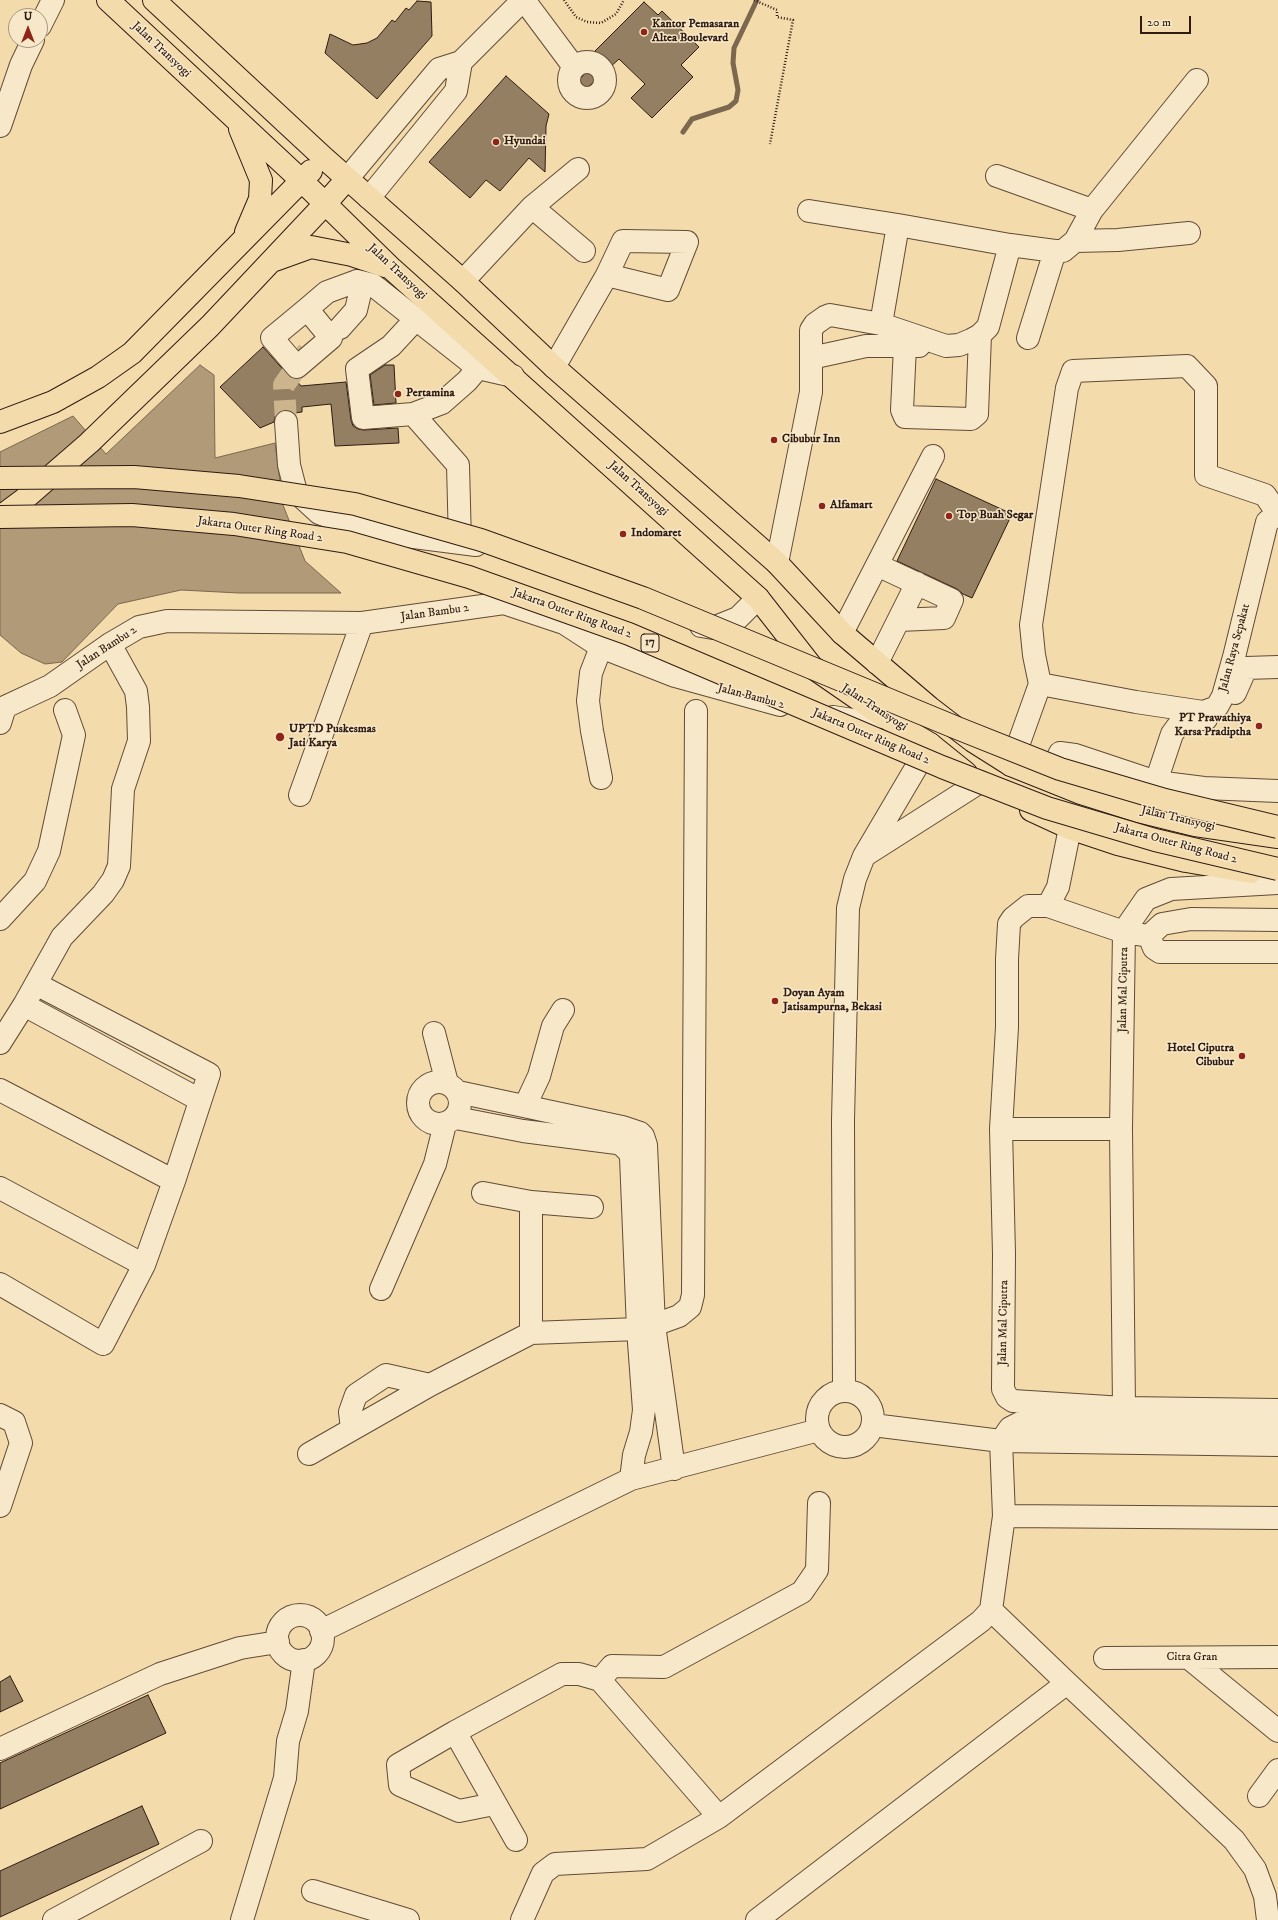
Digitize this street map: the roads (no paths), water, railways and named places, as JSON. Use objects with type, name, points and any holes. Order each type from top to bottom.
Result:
[{"type":"highway","name":"Jalan Transyogi","points":[[108,0],[302,181],[392,269],[513,376],[758,598],[812,667],[883,716],[930,744],[955,765],[980,782],[1022,806],[1070,828],[1118,844],[1186,861],[1278,875]]},
{"type":"highway","name":"Jalan Transyogi","points":[[154,0],[347,179],[463,281],[554,367],[777,563],[842,632],[936,713],[973,742],[1011,765],[1081,793],[1138,811],[1195,825],[1278,837]]},
{"type":"highway","points":[[236,120],[260,180],[260,199],[242,242]]},
{"type":"highway","points":[[0,422],[53,402],[98,377],[132,353],[324,158]]},
{"type":"highway","points":[[0,517],[22,501],[89,443],[210,326],[347,179]]},
{"type":"highway","points":[[271,261],[311,247],[352,255],[392,269]]},
{"type":"highway","points":[[0,478],[134,477],[239,486],[355,504],[481,540],[643,598],[1060,769],[1166,800],[1278,827]]},
{"type":"highway","name":"Jakarta Outer Ring Road 2","points":[[0,517],[132,515],[234,524],[347,542],[469,577],[629,634],[942,766],[1047,808],[1155,840],[1278,869]]},
{"type":"street","points":[[48,11],[54,0]]},
{"type":"street","points":[[347,179],[439,69],[461,62],[524,0],[574,67]]},
{"type":"street","points":[[0,126],[21,65],[30,48]]},
{"type":"street","points":[[369,198],[456,91],[461,62]]},
{"type":"street","points":[[809,211],[1010,245],[1055,251],[1063,250],[1075,241],[1092,210],[1197,80]]},
{"type":"street","points":[[463,281],[532,207],[578,170]]},
{"type":"street","points":[[997,176],[1092,210]]},
{"type":"street","points":[[532,207],[584,251]]},
{"type":"street","points":[[881,324],[898,226]]},
{"type":"street","points":[[1075,241],[1118,240],[1188,234]]},
{"type":"street","points":[[811,358],[866,346],[959,345],[980,335],[988,327],[1010,245]]},
{"type":"street","points":[[1028,338],[1055,251]]},
{"type":"street","points":[[554,367],[607,275]]},
{"type":"street","points":[[307,309],[327,292],[357,281],[373,285],[478,368],[513,376]]},
{"type":"street","points":[[340,328],[356,310],[360,293],[357,281]]},
{"type":"street","points":[[777,563],[811,392],[812,330],[825,317],[830,315],[881,324],[946,346]]},
{"type":"street","points":[[416,319],[391,346],[357,369],[363,418],[413,414],[442,403],[467,381],[478,368]]},
{"type":"street","points":[[904,346],[902,410],[905,417],[970,419],[977,414],[980,335]]},
{"type":"street","points":[[1011,765],[1041,684],[1034,655],[1031,625],[1067,388],[1072,372],[1078,370],[1187,366],[1206,386],[1206,475],[1265,495],[1278,514]]},
{"type":"street","points":[[413,414],[458,465],[460,543]]},
{"type":"street","points":[[286,422],[289,465],[296,492],[319,513],[367,531],[480,546],[578,578],[682,623],[713,628],[738,618],[758,598]]},
{"type":"street","points":[[842,632],[878,565],[933,456]]},
{"type":"street","name":"Jalan Raya Sepakat","points":[[1041,684],[1136,702],[1203,712],[1217,707],[1223,696],[1234,657],[1267,522],[1278,514]]},
{"type":"street","points":[[878,565],[952,600],[944,618],[898,620]]},
{"type":"street","points":[[878,663],[917,583]]},
{"type":"street","name":"Jalan Bambu 2","points":[[2,712],[50,686],[110,644],[139,627],[167,621],[362,623],[504,603],[564,623],[601,647],[675,676],[747,697],[843,720],[860,721],[883,716]]},
{"type":"street","points":[[300,795],[362,623]]},
{"type":"street","points":[[0,1044],[24,1005],[62,937],[103,894],[113,880],[119,866],[123,789],[139,741],[138,707],[136,691],[110,644]]},
{"type":"street","points":[[601,647],[591,673],[588,701],[601,778]]},
{"type":"street","points":[[1156,782],[1172,734],[1182,719],[1217,719],[1231,703],[1246,668],[1278,667]]},
{"type":"street","points":[[0,919],[35,881],[49,851],[74,735],[65,710]]},
{"type":"street","points":[[309,1454],[430,1385],[531,1333],[646,1327],[684,1313],[690,1307],[692,1295],[696,711]]},
{"type":"street","points":[[844,1391],[843,1120],[848,915],[855,879],[864,856],[930,744]]},
{"type":"street","points":[[1081,793],[1057,759],[1060,753],[1075,755],[1156,782],[1204,788],[1278,791]]},
{"type":"street","points":[[864,856],[980,782]]},
{"type":"street","points":[[1048,906],[1058,887],[1070,828]]},
{"type":"street","points":[[1149,936],[1124,932],[1132,917],[1146,899],[1171,889],[1278,883]]},
{"type":"street","name":"Jalan Mal Ciputra","points":[[1124,1408],[1121,1130],[1124,932],[1048,906],[1028,906],[1013,918],[1009,924],[1007,958],[1007,1027],[1001,1130],[1004,1254],[1003,1392],[1009,1399],[1020,1402],[1124,1408],[1278,1410]]},
{"type":"street","points":[[1149,936],[1162,924],[1191,919],[1278,920]]},
{"type":"street","points":[[1149,936],[1154,948],[1160,952],[1278,952]]},
{"type":"street","points":[[0,1284],[103,1344],[144,1265],[174,1181],[209,1074],[36,984]]},
{"type":"street","points":[[24,1005],[200,1100]]},
{"type":"street","points":[[525,1106],[539,1076],[553,1026],[563,1010]]},
{"type":"street","points":[[381,1289],[435,1164],[450,1121],[461,1105],[452,1088],[434,1033]]},
{"type":"street","points":[[631,1479],[634,1455],[641,1432],[644,1410],[646,1327],[646,1145],[643,1136],[640,1133],[622,1127],[525,1106],[452,1088],[434,1082],[424,1088],[420,1094],[418,1106],[423,1117],[433,1124],[450,1121],[524,1132],[617,1143],[626,1148],[631,1157],[646,1327],[674,1469]]},
{"type":"street","points":[[0,1090],[174,1181]]},
{"type":"street","points":[[1001,1130],[1121,1130]]},
{"type":"street","points":[[0,1188],[144,1265]]},
{"type":"street","points":[[483,1193],[531,1202],[592,1207]]},
{"type":"street","points":[[531,1202],[531,1333]]},
{"type":"street","points":[[352,1429],[350,1412],[356,1395],[386,1375],[430,1385]]},
{"type":"street","points":[[844,1391],[853,1392],[867,1401],[871,1408],[873,1425],[869,1435],[861,1443],[851,1447],[840,1447],[831,1444],[824,1438],[819,1430],[817,1417],[821,1404],[831,1395],[844,1391]]},
{"type":"street","points":[[0,1415],[14,1422],[21,1443],[0,1512]]},
{"type":"street","points":[[522,1920],[543,1873],[555,1864],[647,1858],[719,1817],[981,1621],[991,1610],[1004,1516],[1001,1441],[1010,1428],[1024,1421],[1210,1427],[1265,1427],[1278,1424]]},
{"type":"street","points":[[873,1425],[1001,1441],[1278,1445]]},
{"type":"street","points":[[321,1631],[631,1479],[819,1430]]},
{"type":"street","points":[[600,1680],[612,1666],[664,1667],[802,1592],[817,1570],[819,1503]]},
{"type":"street","points":[[1004,1516],[1278,1518]]},
{"type":"street","points":[[991,1610],[1234,1840],[1255,1869],[1264,1896],[1268,1920]]},
{"type":"street","points":[[294,1616],[306,1616],[311,1618],[319,1626],[323,1636],[321,1647],[314,1655],[299,1661],[287,1657],[283,1653],[278,1642],[277,1637],[281,1626],[284,1622],[294,1616]]},
{"type":"street","points":[[0,1748],[160,1674],[240,1648],[278,1642]]},
{"type":"street","name":"Citra Gran","points":[[1105,1658],[1190,1659],[1278,1657]]},
{"type":"street","points":[[1190,1659],[1278,1732]]},
{"type":"street","points":[[242,1920],[285,1778],[288,1741],[297,1711],[304,1660]]},
{"type":"street","points":[[494,1804],[459,1811],[400,1785],[398,1765],[562,1674],[579,1674],[600,1680],[719,1817]]},
{"type":"street","points":[[757,1920],[1067,1683]]},
{"type":"street","points":[[455,1732],[494,1804],[516,1840]]},
{"type":"street","points":[[1258,1796],[1278,1770]]},
{"type":"street","points":[[54,1920],[201,1841]]},
{"type":"street","points":[[313,1891],[408,1920]]},
{"type":"waterway","points":[[683,132],[692,119],[729,107],[736,101],[738,90],[733,63],[734,48],[757,0]]},
{"type":"tunnel","points":[[286,422],[284,385],[308,351]]},
{"type":"place","name":"Kantor Pemasaran Altea Boulevard","points":[[644,32]]},
{"type":"place","name":"Hyundai","points":[[496,142]]},
{"type":"place","name":"Pertamina","points":[[398,394]]},
{"type":"place","name":"Cibubur Inn","points":[[774,440]]},
{"type":"place","name":"Alfamart","points":[[822,506]]},
{"type":"place","name":"Top Buah Segar","points":[[949,516]]},
{"type":"place","name":"Indomaret","points":[[623,534]]},
{"type":"place","name":"PT Prawathiya Karsa Pradiptha","points":[[1259,726]]},
{"type":"place","name":"UPTD Puskesmas Jati Karya","points":[[280,737]]},
{"type":"place","name":"Doyan Ayam Jatisampurna, Bekasi","points":[[775,1001]]},
{"type":"place","name":"Hotel Ciputra Cibubur","points":[[1242,1056]]}]
